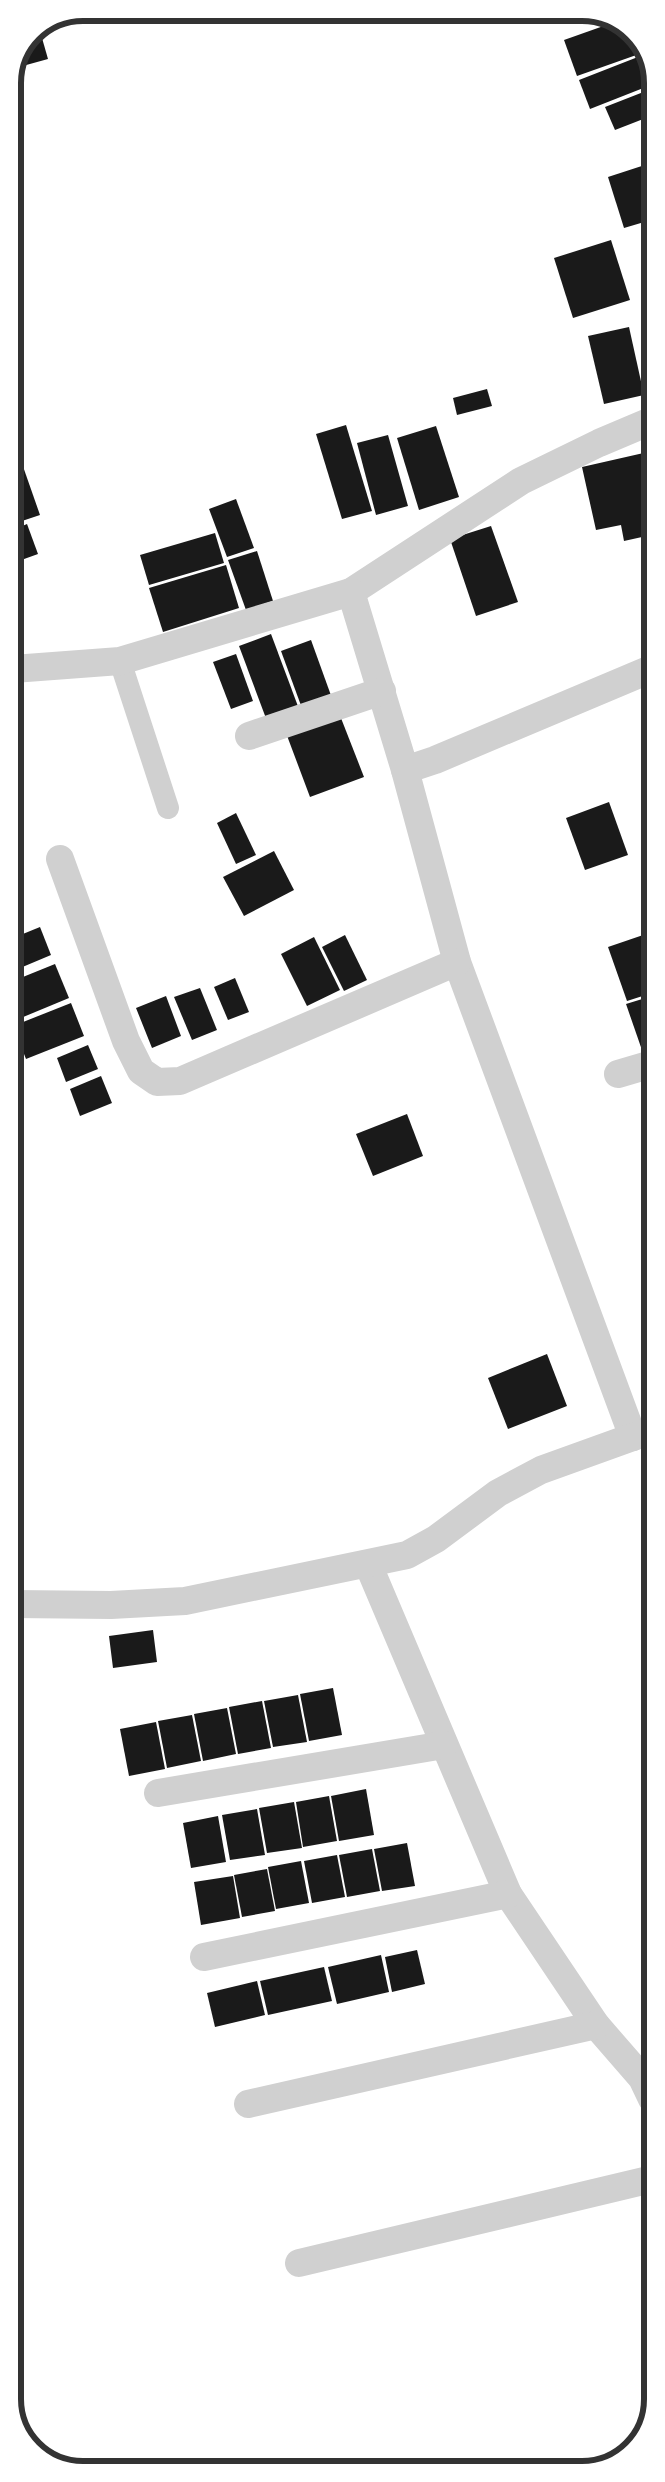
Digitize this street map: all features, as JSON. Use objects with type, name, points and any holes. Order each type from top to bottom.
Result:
[{"type":"street","points":[[21,668],[120,661],[351,592],[521,482],[599,442],[644,424]]},
{"type":"street","points":[[21,1604],[111,1605],[185,1601],[407,1555],[436,1539],[498,1493],[542,1470],[643,1434],[457,962],[405,770],[351,592]]},
{"type":"street","points":[[405,770],[435,760],[644,672]]},
{"type":"street","points":[[249,736],[382,691]]},
{"type":"street","points":[[60,859],[126,1041],[141,1071],[157,1082],[180,1081],[457,962]]},
{"type":"street","points":[[618,1074],[644,1066]]},
{"type":"street","points":[[368,1564],[508,1894],[596,2025],[644,2082]]},
{"type":"street","points":[[158,1793],[444,1746]]},
{"type":"street","points":[[204,1956],[508,1894]]},
{"type":"street","points":[[248,2104],[596,2025]]},
{"type":"street","points":[[300,2263],[644,2181]]},
{"type":"lane","points":[[120,661],[168,808]]},
{"type":"building","points":[[604,26],[623,37],[636,55],[577,76],[564,40]]},
{"type":"building","points":[[42,37],[48,59],[24,66],[32,49]]},
{"type":"building","points":[[638,57],[643,71],[644,88],[590,109],[579,80]]},
{"type":"building","points":[[644,92],[644,119],[615,130],[605,107]]},
{"type":"building","points":[[644,165],[644,222],[624,228],[608,177]]},
{"type":"building","points":[[611,240],[630,300],[573,318],[554,258]]},
{"type":"building","points":[[629,327],[644,395],[604,404],[588,336]]},
{"type":"building","points":[[487,389],[492,406],[457,415],[453,398]]},
{"type":"building","points":[[346,425],[372,511],[342,519],[316,434]]},
{"type":"building","points":[[436,426],[459,497],[419,510],[397,438]]},
{"type":"building","points":[[388,435],[408,506],[376,515],[357,443]]},
{"type":"building","points":[[644,453],[644,537],[624,541],[621,525],[596,530],[582,467]]},
{"type":"building","points":[[21,461],[40,515],[21,521]]},
{"type":"building","points":[[236,499],[254,548],[227,557],[209,509]]},
{"type":"building","points":[[27,524],[38,554],[21,560],[21,527]]},
{"type":"building","points":[[491,526],[518,602],[476,616],[450,539]]},
{"type":"building","points":[[215,533],[224,563],[149,585],[140,555]]},
{"type":"building","points":[[257,551],[273,601],[246,610],[228,560]]},
{"type":"building","points":[[226,565],[239,608],[163,632],[149,588]]},
{"type":"building","points":[[271,634],[299,709],[267,721],[239,646]]},
{"type":"building","points":[[311,640],[333,701],[303,711],[281,651]]},
{"type":"building","points":[[236,654],[253,701],[231,709],[213,662]]},
{"type":"building","points":[[339,713],[364,777],[310,797],[286,733]]},
{"type":"building","points":[[609,802],[628,855],[585,870],[566,818]]},
{"type":"building","points":[[236,813],[256,855],[236,864],[217,823]]},
{"type":"building","points":[[274,851],[294,890],[244,916],[223,877]]},
{"type":"building","points":[[40,927],[51,955],[21,968],[21,935]]},
{"type":"building","points":[[345,935],[367,980],[344,991],[322,947]]},
{"type":"building","points":[[644,935],[644,996],[627,1001],[608,947]]},
{"type":"building","points":[[314,937],[340,990],[307,1006],[281,954]]},
{"type":"building","points":[[55,964],[69,998],[21,1018],[21,978]]},
{"type":"building","points":[[235,978],[249,1012],[228,1020],[214,987]]},
{"type":"building","points":[[200,988],[217,1030],[192,1040],[174,997]]},
{"type":"building","points":[[166,996],[181,1036],[152,1048],[136,1008]]},
{"type":"building","points":[[644,998],[644,1053],[643,1053],[626,1004]]},
{"type":"building","points":[[71,1003],[84,1036],[26,1059],[21,1046],[21,1023]]},
{"type":"building","points":[[88,1045],[98,1069],[66,1082],[57,1058]]},
{"type":"building","points":[[101,1076],[112,1103],[80,1116],[70,1089]]},
{"type":"building","points":[[407,1114],[423,1156],[373,1176],[356,1134]]},
{"type":"building","points":[[547,1354],[567,1406],[508,1429],[488,1378]]},
{"type":"building","points":[[153,1630],[157,1662],[113,1668],[109,1636]]},
{"type":"building","points":[[333,1688],[342,1735],[309,1741],[300,1694]]},
{"type":"building","points":[[298,1695],[307,1742],[273,1747],[264,1701]]},
{"type":"building","points":[[262,1701],[271,1748],[238,1754],[229,1707]]},
{"type":"building","points":[[227,1708],[236,1754],[203,1761],[194,1714]]},
{"type":"building","points":[[192,1715],[201,1761],[167,1768],[158,1721]]},
{"type":"building","points":[[156,1722],[165,1769],[129,1776],[120,1729]]},
{"type":"building","points":[[366,1789],[374,1835],[339,1841],[331,1796]]},
{"type":"building","points":[[329,1796],[337,1841],[303,1847],[296,1802]]},
{"type":"building","points":[[294,1802],[302,1848],[267,1853],[259,1808]]},
{"type":"building","points":[[257,1809],[265,1855],[230,1860],[222,1815]]},
{"type":"building","points":[[218,1816],[226,1862],[191,1868],[183,1823]]},
{"type":"building","points":[[407,1843],[415,1886],[382,1891],[374,1849]]},
{"type":"building","points":[[372,1849],[380,1891],[347,1897],[339,1855]]},
{"type":"building","points":[[337,1855],[345,1897],[312,1903],[304,1861]]},
{"type":"building","points":[[301,1861],[309,1903],[276,1909],[268,1867]]},
{"type":"building","points":[[267,1869],[275,1911],[242,1917],[234,1875]]},
{"type":"building","points":[[233,1876],[240,1918],[201,1925],[194,1882]]},
{"type":"building","points":[[417,1950],[425,1984],[392,1992],[385,1957]]},
{"type":"building","points":[[381,1955],[389,1992],[337,2004],[328,1967]]},
{"type":"building","points":[[324,1967],[332,2001],[268,2015],[260,1981]]},
{"type":"building","points":[[257,1981],[265,2015],[215,2027],[207,1993]]}]
